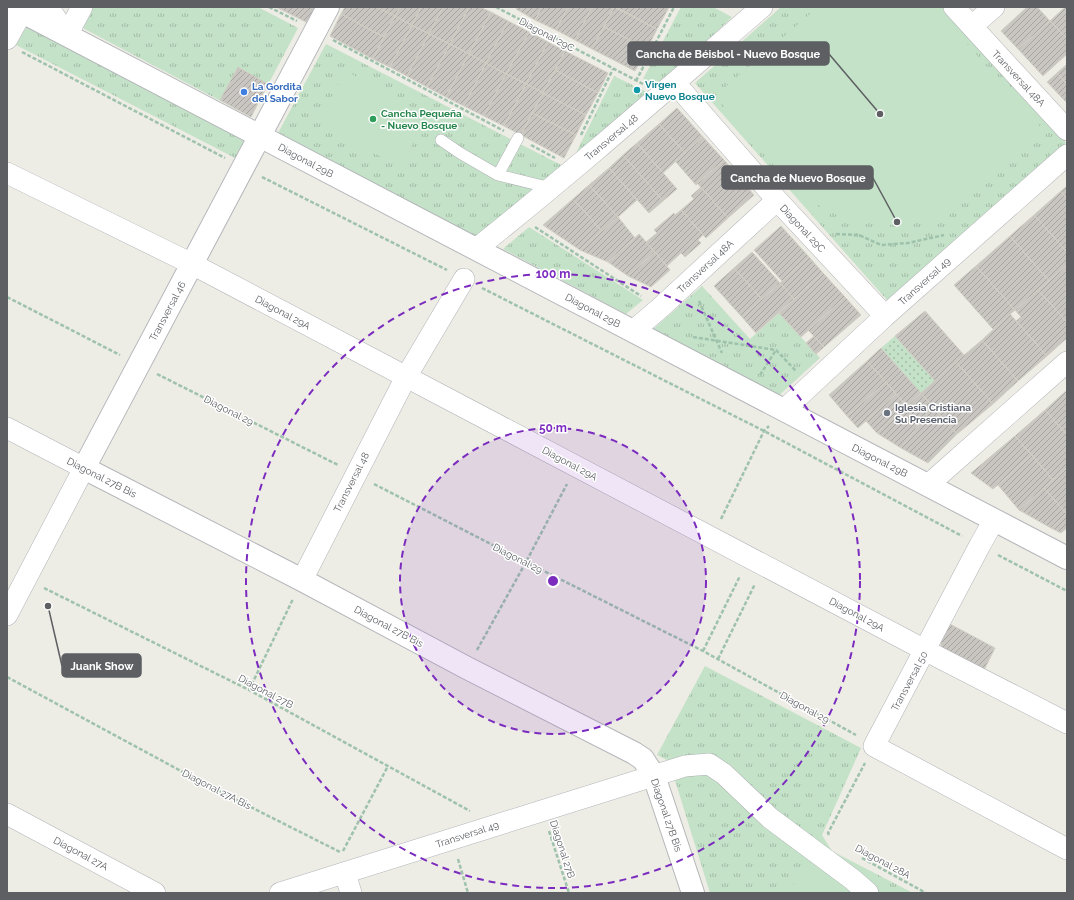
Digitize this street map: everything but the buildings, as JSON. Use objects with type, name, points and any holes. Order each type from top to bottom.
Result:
[{"type":"street","points":[[48,7],[67,35],[82,7]]},
{"type":"street","name":"Transversal 46","points":[[7,614],[328,7]]},
{"type":"street","name":"Transversal 48","points":[[476,249],[518,216],[669,89],[762,7]]},
{"type":"street","name":"Transversal 48A","points":[[954,7],[1067,130]]},
{"type":"street","points":[[972,26],[994,7]]},
{"type":"street","points":[[14,45],[17,10]]},
{"type":"street","name":"Diagonal 29B","points":[[17,10],[1067,558]]},
{"type":"street","name":"Diagonal 29C","points":[[669,89],[777,200],[885,316]]},
{"type":"street","name":"Transversal 49","points":[[784,410],[885,316],[1067,155]]},
{"type":"street","name":"Diagonal 29A","points":[[7,173],[192,264],[1067,724]]},
{"type":"street","name":"Transversal 48A","points":[[633,331],[777,200]]},
{"type":"street","name":"Transversal 48","points":[[302,580],[406,377],[464,278]]},
{"type":"street","points":[[928,485],[1067,362]]},
{"type":"street","name":"Diagonal 27B Bis","points":[[7,428],[302,580],[467,668],[634,752],[643,759],[654,776],[693,893]]},
{"type":"street","name":"Transversal 50","points":[[874,746],[994,520]]},
{"type":"street","points":[[874,746],[1067,848]]},
{"type":"street","name":"Transversal 49","points":[[280,893],[685,766],[709,764],[724,774],[770,818],[852,879],[868,893]]},
{"type":"street","name":"Diagonal 27A","points":[[7,814],[155,893]]},
{"type":"street","points":[[345,873],[351,893]]},
{"type":"lane","points":[[498,174],[518,138]]},
{"type":"lane","points":[[441,140],[460,153],[498,174],[551,188]]},
{"type":"path","points":[[269,7],[575,168]]},
{"type":"path","name":"Diagonal 29C","points":[[496,7],[636,80],[669,89]]},
{"type":"path","points":[[636,80],[674,7]]},
{"type":"path","points":[[14,45],[243,167],[764,431],[1067,591]]},
{"type":"path","points":[[580,137],[614,69]]},
{"type":"path","points":[[518,216],[660,308]]},
{"type":"path","points":[[806,232],[858,235],[881,245],[908,243],[946,234]]},
{"type":"path","points":[[690,280],[722,354]]},
{"type":"path","name":"Diagonal 29","points":[[7,297],[526,562],[703,650],[874,746]]},
{"type":"path","points":[[692,337],[776,350],[810,386]]},
{"type":"path","points":[[750,392],[776,350]]},
{"type":"path","points":[[712,537],[764,431],[784,410]]},
{"type":"path","points":[[467,668],[526,562],[576,467]]},
{"type":"path","points":[[703,650],[756,561]]},
{"type":"path","points":[[718,659],[756,561]]},
{"type":"path","name":"Diagonal 27B","points":[[26,579],[249,690],[496,825]]},
{"type":"path","points":[[249,690],[302,580]]},
{"type":"path","name":"Diagonal 27A Bis","points":[[7,677],[205,784],[342,853],[388,766]]},
{"type":"path","points":[[830,838],[828,833],[874,746]]},
{"type":"path","name":"Diagonal 27B","points":[[542,811],[568,893]]},
{"type":"path","points":[[452,839],[468,893]]},
{"type":"path","name":"Diagonal 28A","points":[[859,857],[926,893]]},
{"type":"green space","points":[[89,7],[258,7],[298,28],[251,117],[79,26]]},
{"type":"green space","points":[[681,7],[713,7],[732,17],[660,87],[643,79]]},
{"type":"green space","points":[[781,7],[946,7],[1066,143],[887,300],[695,83]]},
{"type":"green space","points":[[818,7],[934,7],[1046,133],[974,194],[943,213],[916,223],[888,225],[856,222],[827,211],[809,199],[786,179],[715,96]]},
{"type":"green space","points":[[33,27],[239,133],[247,143],[239,160],[16,45],[26,28]]},
{"type":"green space","points":[[326,44],[563,166],[477,239],[278,133]]},
{"type":"green space","name":"Cancha Pequeña - Nuevo Bosque","points":[[346,71],[428,116],[400,167],[317,122]]},
{"type":"green space","points":[[614,76],[649,93],[575,155]]},
{"type":"green space","points":[[529,227],[643,300],[626,314],[503,249]]},
{"type":"green space","points":[[702,286],[750,339],[779,313],[820,358],[776,398],[651,331]]},
{"type":"green space","points":[[895,336],[935,381],[921,393],[881,348]]},
{"type":"green space","points":[[705,666],[861,748],[822,835],[832,851],[913,893],[710,893],[669,761],[657,755]]},
{"type":"green space","points":[[818,860],[851,893],[786,893]]},
{"type":"place","name":"Virgen Nuevo Bosque","points":[[637,90]]},
{"type":"place","name":"La Gordita del Sabor","points":[[244,92]]},
{"type":"place","name":"Cancha de Béisbol - Nuevo Bosque","points":[[880,114]]},
{"type":"place","name":"Cancha Pequeña - Nuevo Bosque","points":[[373,119]]},
{"type":"place","name":"Cancha de Nuevo Bosque","points":[[897,222]]},
{"type":"place","name":"Iglesia Cristiana Su Presencia","points":[[887,413]]},
{"type":"place","name":"Juank Show","points":[[48,606]]}]
